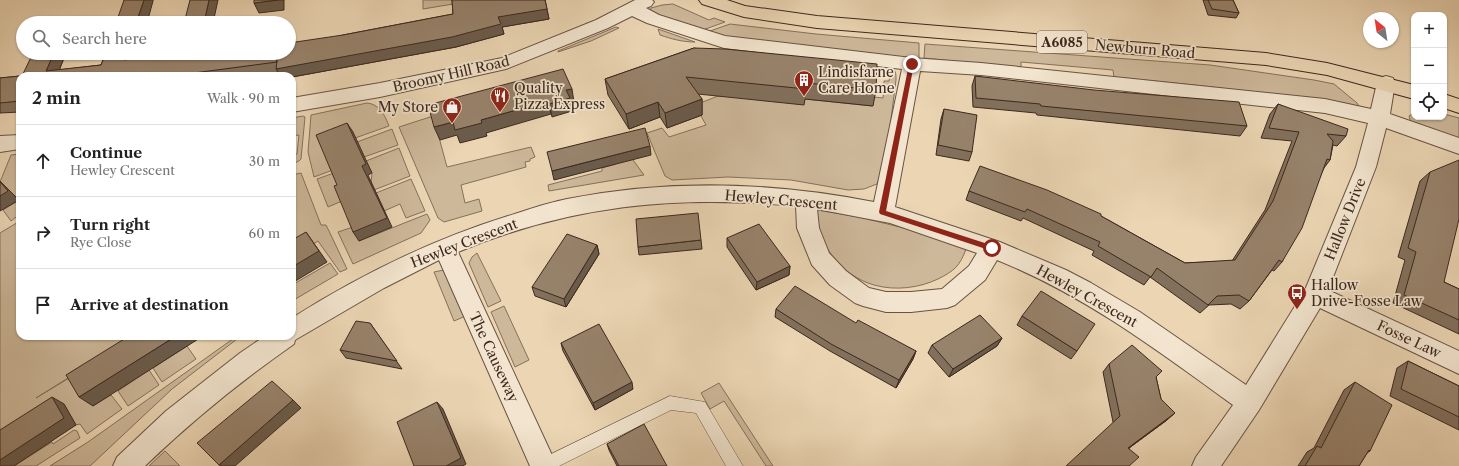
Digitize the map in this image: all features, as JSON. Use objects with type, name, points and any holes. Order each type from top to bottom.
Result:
[{"type":"main road","name":"Newburn Road","points":[[708,0],[744,11],[817,22],[1266,59],[1386,83],[1411,91]]},
{"type":"main road","points":[[1447,102],[1459,106]]},
{"type":"street","points":[[640,4],[653,19],[724,42],[912,64],[989,70],[1325,106],[1379,118],[1459,146]]},
{"type":"street","name":"Broomy Hill Road","points":[[296,104],[380,90],[506,63],[602,24],[640,4]]},
{"type":"street","points":[[883,212],[912,64]]},
{"type":"street","name":"Hallow Drive","points":[[1205,466],[1250,402],[1315,295],[1366,167],[1379,118],[1386,83]]},
{"type":"street","points":[[0,144],[16,142]]},
{"type":"street","name":"Hewley Crescent","points":[[296,329],[358,290],[401,267],[444,248],[503,226],[564,208],[633,197],[686,194],[743,194],[806,199],[883,212],[992,248],[1058,277],[1130,318],[1250,402]]},
{"type":"street","points":[[806,199],[808,228],[820,258],[838,278],[863,296],[878,300],[886,302],[911,302],[947,298],[977,273],[992,248]]},
{"type":"street","name":"The Causeway","points":[[444,248],[544,466]]},
{"type":"street","name":"Fosse Law","points":[[1315,295],[1459,363]]},
{"type":"street","points":[[126,466],[175,420],[249,361],[279,340]]},
{"type":"lane","points":[[544,466],[670,403],[700,407],[735,466]]},
{"type":"shaded area","points":[[423,0],[477,0],[423,9]]},
{"type":"shaded area","points":[[673,4],[709,20],[714,18],[725,22],[700,31],[655,16],[650,11],[651,8]]},
{"type":"shaded area","points":[[730,24],[816,34],[919,43],[919,59],[746,41],[707,32]]},
{"type":"shaded area","points":[[616,27],[619,28],[591,41],[558,52],[558,51]]},
{"type":"shaded area","points":[[658,29],[695,42],[677,40],[660,35]]},
{"type":"shaded area","points":[[925,44],[1210,65],[1314,80],[1334,84],[1357,103],[1359,108],[1206,86],[1114,77],[1113,70],[1021,62],[1021,68],[924,58]]},
{"type":"shaded area","points":[[889,68],[893,69],[895,72],[896,80],[885,166],[877,184],[864,189],[848,190],[791,180],[728,177],[672,180],[665,176],[647,133],[662,128],[669,137],[706,125],[695,105],[718,96],[805,99],[872,106],[873,97],[883,98],[884,81],[889,81],[890,75],[887,71]]},
{"type":"shaded area","points":[[367,103],[375,105],[381,111],[389,126],[355,138],[352,132],[333,170],[314,177],[308,152],[311,115]]},
{"type":"shaded area","points":[[1411,115],[1411,120],[1447,120],[1447,115],[1459,118],[1459,140],[1411,123],[1409,116]]},
{"type":"shaded area","points":[[296,117],[305,117],[301,159],[296,162],[299,135],[296,135]]},
{"type":"shaded area","points":[[430,117],[434,119],[447,167],[531,147],[535,157],[530,159],[530,161],[525,162],[526,167],[461,185],[465,203],[479,199],[482,211],[444,222],[438,218],[399,127]]},
{"type":"shaded area","points":[[392,129],[398,145],[364,157],[357,142]]},
{"type":"shaded area","points":[[617,138],[644,175],[549,191],[548,185],[602,171],[602,168],[616,164]]},
{"type":"shaded area","points":[[399,148],[410,176],[374,190],[371,183],[372,173],[366,161]]},
{"type":"shaded area","points":[[16,154],[16,197],[0,182],[11,155]]},
{"type":"shaded area","points":[[301,173],[321,225],[326,225],[347,269],[340,272],[318,241],[296,254],[296,174]]},
{"type":"shaded area","points":[[334,173],[342,201],[328,207],[317,179]]},
{"type":"shaded area","points":[[411,179],[425,211],[406,218],[400,204],[384,211],[376,193]]},
{"type":"shaded area","points":[[16,202],[16,217],[11,221],[3,210]]},
{"type":"shaded area","points":[[817,210],[859,217],[912,230],[966,249],[956,267],[944,276],[931,282],[907,288],[890,288],[874,285],[862,281],[851,274],[833,257],[821,235]]},
{"type":"shaded area","points":[[427,214],[430,220],[421,233],[353,264],[338,232],[353,227],[359,241]]},
{"type":"shaded area","points":[[16,223],[16,340],[129,340],[36,398],[132,340],[136,340],[93,406],[111,395],[122,409],[87,434],[80,424],[76,425],[64,404],[0,445],[0,233]]},
{"type":"shaded area","points":[[477,253],[501,301],[488,307],[469,263],[472,257]]},
{"type":"shaded area","points":[[330,263],[338,274],[296,299],[296,283]]},
{"type":"shaded area","points":[[444,270],[468,315],[454,321],[434,272]]},
{"type":"shaded area","points":[[504,306],[529,360],[515,367],[491,312]]},
{"type":"shaded area","points":[[231,340],[236,340],[172,389],[90,466],[50,466],[88,442]]},
{"type":"shaded area","points":[[187,346],[196,359],[162,382],[153,368]]},
{"type":"shaded area","points":[[149,370],[159,385],[128,406],[118,391]]},
{"type":"shaded area","points":[[719,383],[773,466],[766,466],[724,401],[710,409],[701,393]]},
{"type":"shaded area","points":[[74,430],[77,431],[80,438],[36,466],[14,466],[52,442],[53,444]]},
{"type":"shaded area","points":[[165,451],[180,466],[149,466]]},
{"type":"building","points":[[124,0],[144,0],[138,16],[118,16]]},
{"type":"building","points":[[190,0],[209,0],[206,16],[186,16]]},
{"type":"building","points":[[254,0],[278,0],[254,3]]},
{"type":"building","points":[[452,0],[545,0],[547,9],[498,17],[501,24],[452,37],[276,69],[277,60],[296,60],[296,42],[343,35],[453,14]]},
{"type":"building","points":[[1208,0],[1233,0],[1239,13],[1212,9]]},
{"type":"building","points":[[694,48],[725,49],[877,64],[876,90],[807,83],[806,89],[686,77],[702,99],[665,113],[658,102],[626,114],[605,79]]},
{"type":"building","points":[[30,60],[51,60],[46,71],[101,65],[103,60],[277,60],[277,62],[201,72],[24,72]]},
{"type":"building","points":[[563,69],[572,89],[566,90],[570,98],[549,104],[548,101],[481,120],[482,123],[455,130],[453,122],[434,127],[428,105]]},
{"type":"building","points":[[16,76],[16,101],[0,103],[0,78]]},
{"type":"building","points":[[975,76],[1094,90],[1239,102],[1247,126],[1041,106],[1040,104],[976,98]]},
{"type":"building","points":[[1278,104],[1348,129],[1346,136],[1327,134],[1333,141],[1330,160],[1327,159],[1302,228],[1282,262],[1279,260],[1249,301],[1239,295],[1217,296],[1208,305],[1157,268],[1151,277],[1098,246],[1100,242],[1027,209],[1025,212],[969,191],[980,166],[1047,190],[1101,214],[1101,216],[1185,263],[1235,260],[1273,201],[1299,132],[1269,128]]},
{"type":"building","points":[[944,109],[977,115],[972,152],[938,145]]},
{"type":"building","points":[[347,123],[366,164],[362,166],[387,218],[353,232],[334,186],[337,185],[316,135]]},
{"type":"building","points":[[645,128],[650,146],[552,171],[547,152]]},
{"type":"building","points":[[1459,160],[1459,219],[1444,282],[1459,289],[1459,320],[1404,295],[1416,252],[1408,248],[1430,172]]},
{"type":"building","points":[[0,182],[8,191],[0,196]]},
{"type":"building","points":[[698,213],[701,240],[638,247],[636,219]]},
{"type":"building","points":[[759,224],[790,266],[757,282],[727,238]]},
{"type":"building","points":[[306,232],[319,251],[296,265],[296,238]]},
{"type":"building","points":[[567,234],[597,245],[564,299],[532,287]]},
{"type":"building","points":[[795,286],[856,323],[858,320],[916,351],[899,380],[831,344],[776,309]]},
{"type":"building","points":[[1041,291],[1095,324],[1077,351],[1022,316]]},
{"type":"building","points":[[980,315],[1002,338],[953,369],[932,345]]},
{"type":"building","points":[[356,321],[370,323],[397,361],[340,350]]},
{"type":"building","points":[[599,324],[632,382],[593,403],[561,343]]},
{"type":"building","points":[[123,340],[170,340],[79,397],[66,375]]},
{"type":"building","points":[[1132,345],[1162,371],[1156,377],[1161,399],[1175,413],[1128,448],[1139,457],[1129,466],[1066,466],[1120,416],[1109,364]]},
{"type":"building","points":[[1408,361],[1459,386],[1459,417],[1401,389]]},
{"type":"building","points":[[272,381],[293,400],[219,465],[197,443]]},
{"type":"building","points":[[1355,382],[1392,405],[1370,451],[1369,450],[1359,466],[1305,466],[1317,446],[1321,448]]},
{"type":"building","points":[[52,397],[64,418],[0,460],[0,430]]},
{"type":"building","points":[[437,402],[461,458],[446,466],[414,466],[397,422]]},
{"type":"building","points":[[644,424],[667,466],[619,466],[607,444]]},
{"type":"place","name":"Lindisfarne Care Home","points":[[804,97]]},
{"type":"place","name":"Quality Pizza Express","points":[[500,113]]},
{"type":"place","name":"My Store","points":[[452,124]]},
{"type":"place","name":"Hallow Drive-Fosse Law","points":[[1297,310]]},
{"type":"route","points":[[912,64],[883,212],[992,248]]}]
